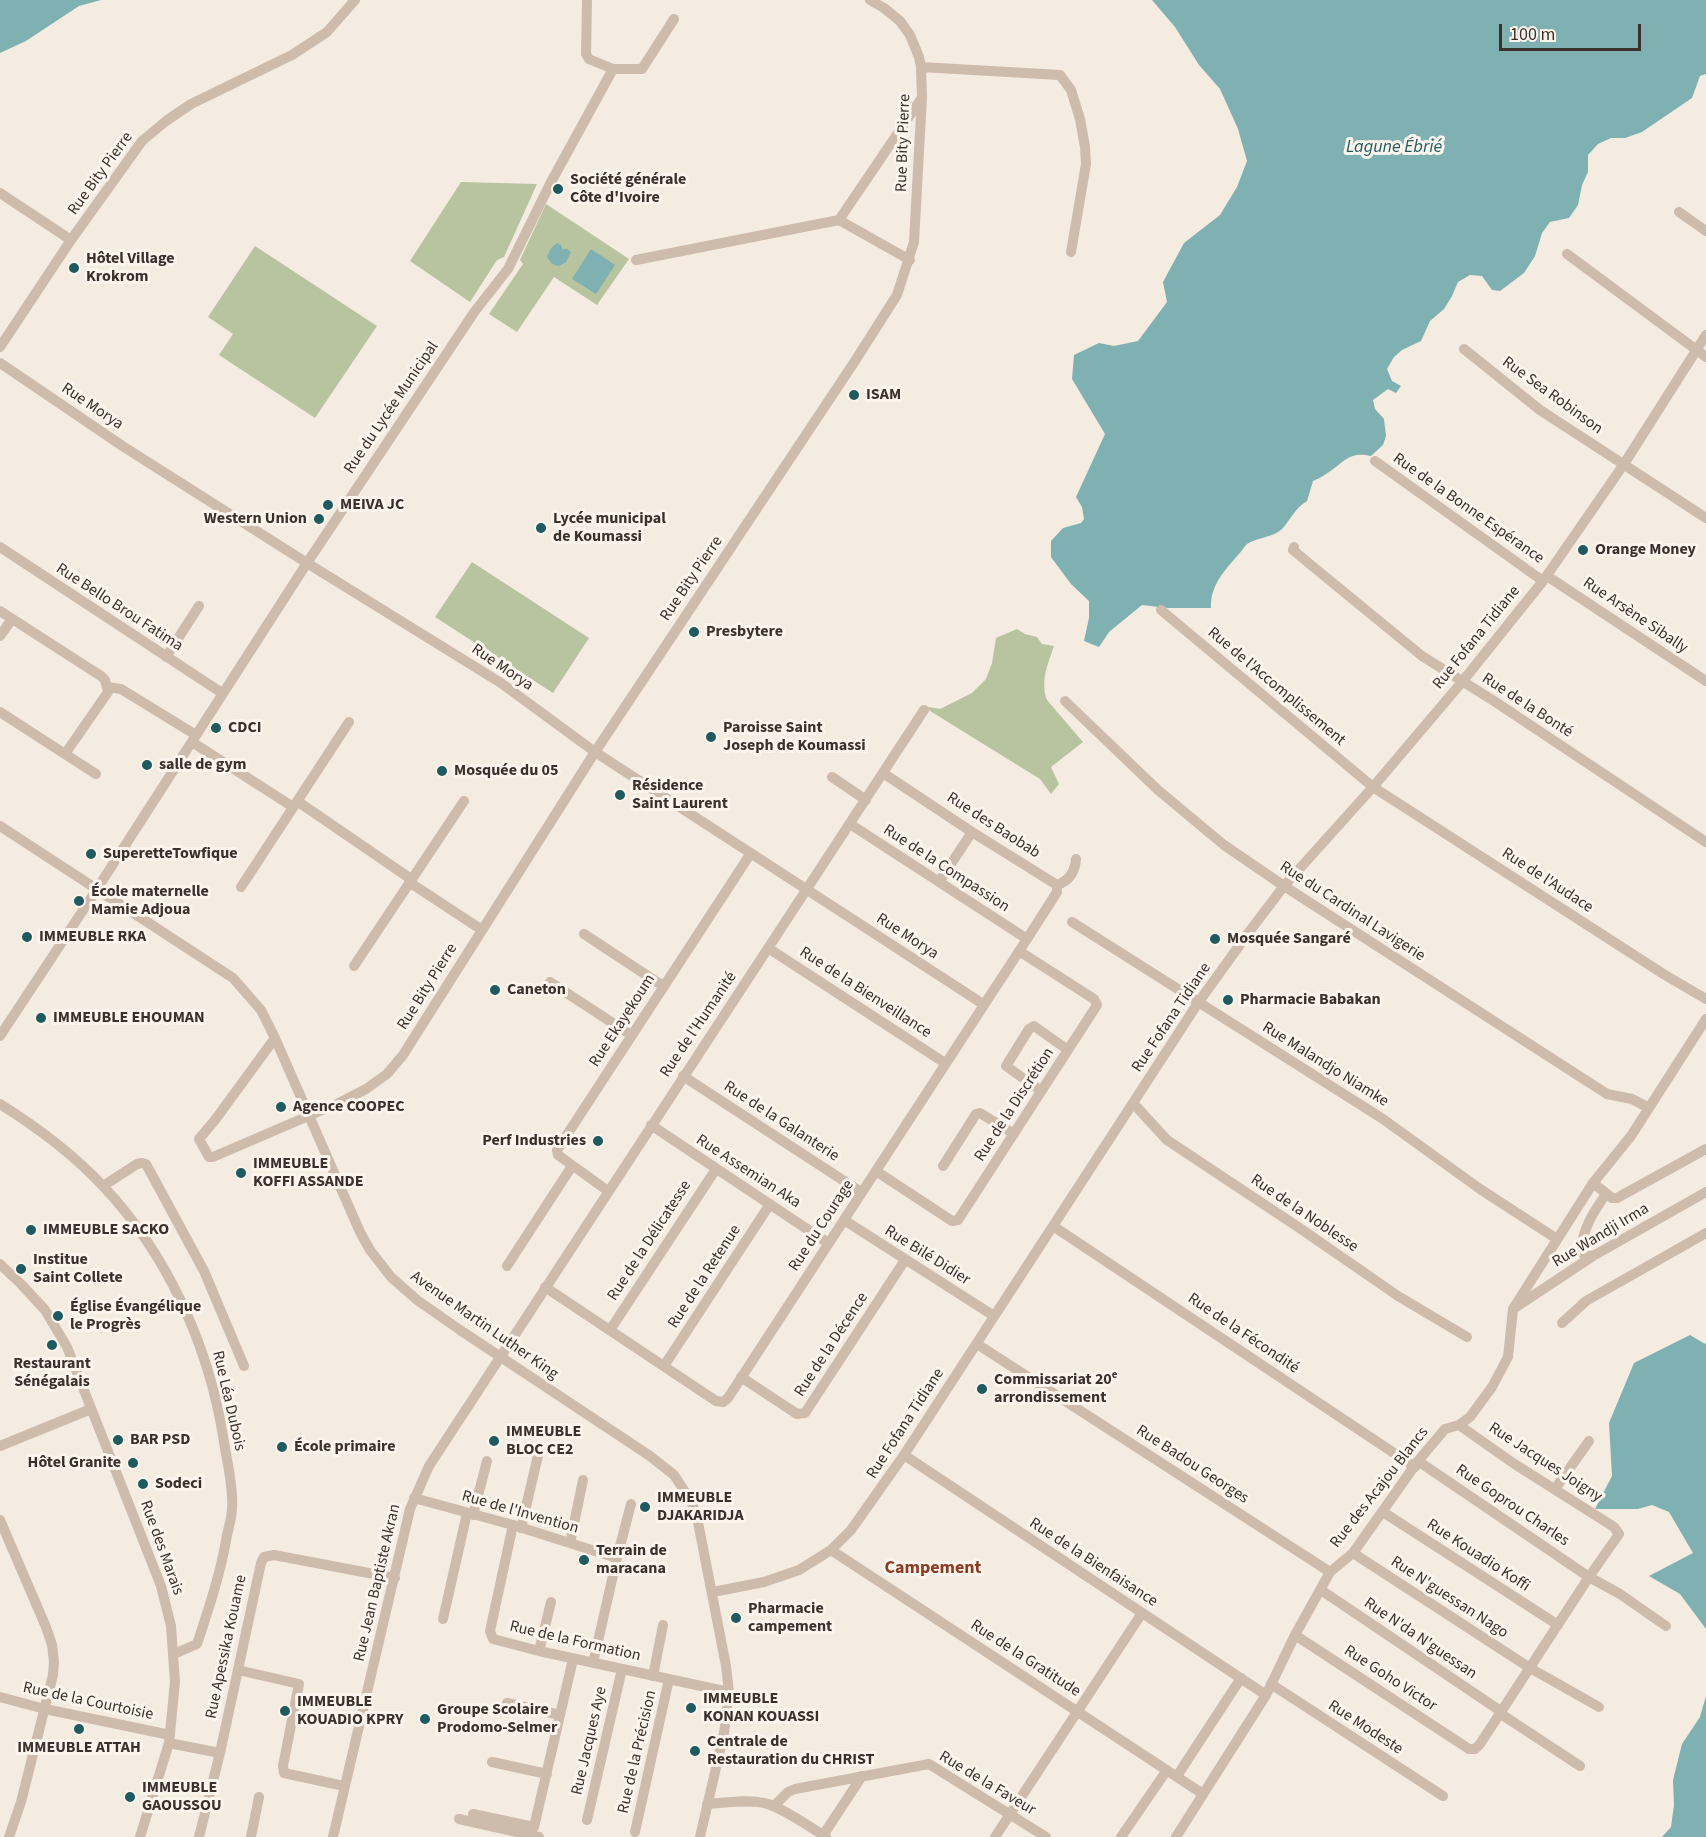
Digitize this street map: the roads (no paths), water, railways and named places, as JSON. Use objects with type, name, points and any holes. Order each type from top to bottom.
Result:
[{"type":"street","name":"Rue Bity Pierre","points":[[0,347],[71,240],[142,141],[190,104],[292,55],[327,32],[355,0]]},
{"type":"street","points":[[587,0],[586,54],[589,59],[613,69],[642,69],[674,19]]},
{"type":"street","name":"Rue Bity Pierre","points":[[275,1038],[199,1139],[209,1157],[310,1116],[366,1089],[387,1074],[403,1055],[595,752],[897,295],[915,242],[922,97],[921,67],[910,35],[900,21],[870,0]]},
{"type":"street","points":[[921,67],[1060,75],[1071,90],[1080,119],[1085,147],[1086,164],[1071,252]]},
{"type":"street","name":"Rue du Lycée Municipal","points":[[0,1036],[307,563],[475,311],[508,269],[551,182],[613,69]]},
{"type":"street","points":[[839,220],[922,97]]},
{"type":"street","points":[[0,193],[71,240]]},
{"type":"street","points":[[1679,212],[1706,231]]},
{"type":"street","points":[[636,260],[839,220],[910,260]]},
{"type":"street","points":[[1567,254],[1706,357]]},
{"type":"street","name":"Rue Fofana Tidiane","points":[[713,1592],[764,1582],[799,1570],[831,1550],[851,1530],[904,1455],[1198,1003],[1284,886],[1373,787],[1462,682],[1545,578],[1624,464],[1706,335]]},
{"type":"street","name":"Rue Sea Robinson","points":[[1464,349],[1540,410],[1706,518]]},
{"type":"street","name":"Rue Morya","points":[[0,363],[124,447],[501,683],[595,752],[983,1004]]},
{"type":"street","name":"Rue de la Bonne Espérance","points":[[1376,461],[1545,578]]},
{"type":"street","name":"Rue Bello Brou Fatima","points":[[0,547],[222,693]]},
{"type":"street","name":"Rue de la Bonté","points":[[1294,547],[1293,550],[1404,642],[1706,842]]},
{"type":"street","name":"Rue Arsène Sibally","points":[[1545,578],[1706,681]]},
{"type":"street","points":[[166,657],[199,606]]},
{"type":"street","name":"Rue de l'Accomplissement","points":[[1161,610],[1373,787]]},
{"type":"street","points":[[0,611],[100,676],[107,687],[108,692],[65,754]]},
{"type":"street","points":[[0,636],[12,619]]},
{"type":"street","points":[[107,687],[121,690],[482,930]]},
{"type":"street","name":"Rue du Cardinal Lavigerie","points":[[1065,701],[1166,797],[1224,845],[1607,1094],[1632,1099],[1649,1108]]},
{"type":"street","name":"Rue de l'Humanité","points":[[499,1357],[924,710]]},
{"type":"street","points":[[0,712],[96,774]]},
{"type":"street","points":[[241,887],[350,723]]},
{"type":"street","name":"Rue des Baobab","points":[[883,773],[1057,885]]},
{"type":"street","points":[[832,777],[866,800]]},
{"type":"street","name":"Rue de l'Audace","points":[[1373,787],[1706,999]]},
{"type":"street","points":[[354,966],[464,801]]},
{"type":"street","name":"Rue de la Compassion","points":[[850,824],[1027,939]]},
{"type":"street","name":"Avenue Martin Luther King","points":[[0,826],[233,978],[261,1010],[360,1232],[379,1264],[391,1277],[417,1300],[499,1357],[651,1456],[674,1475],[687,1494],[698,1517],[729,1692],[724,1734],[699,1837]]},
{"type":"street","points":[[939,882],[972,832]]},
{"type":"street","name":"Rue Ekayekoum","points":[[608,1191],[558,1155],[557,1150],[751,853]]},
{"type":"street","points":[[1057,885],[1065,882],[1072,874],[1076,859]]},
{"type":"street","name":"Rue du Courage","points":[[545,1287],[716,1401],[723,1402],[728,1398],[1027,939],[1057,892],[1057,885]]},
{"type":"street","name":"Rue Malandjo Niamke","points":[[1072,922],[1383,1119],[1480,1189],[1557,1239]]},
{"type":"street","points":[[584,934],[663,986]]},
{"type":"street","name":"Rue de la Bienveillance","points":[[768,948],[945,1063]]},
{"type":"street","name":"Rue de la Discrétion","points":[[876,1171],[952,1221],[956,1221],[1014,1134],[1097,1005],[1096,1001],[1018,951]]},
{"type":"street","points":[[550,982],[631,1035]]},
{"type":"street","name":"Rue des Acajou Blancs","points":[[1176,1837],[1266,1695],[1295,1635],[1330,1572],[1353,1553],[1445,1429],[1459,1425],[1470,1417],[1492,1387],[1508,1357],[1513,1309],[1593,1183],[1631,1136],[1706,1019]]},
{"type":"street","points":[[1041,1091],[1006,1066],[1029,1029],[1034,1026],[1068,1050]]},
{"type":"street","name":"Rue de la Galanterie","points":[[683,1076],[861,1192]]},
{"type":"street","name":"Rue de la Noblesse","points":[[1133,1103],[1167,1140],[1398,1296],[1467,1337]]},
{"type":"street","name":"Rue Léa Dubois","points":[[0,1104],[51,1139],[103,1186],[130,1217],[160,1262],[201,1347],[220,1420],[233,1507],[223,1561],[197,1644],[174,1654]]},
{"type":"street","points":[[943,1166],[976,1114],[980,1113],[1014,1134]]},
{"type":"street","name":"Rue Assemian Aka","points":[[651,1125],[828,1243]]},
{"type":"street","points":[[1593,1183],[1612,1198],[1617,1198],[1706,1149]]},
{"type":"street","points":[[103,1186],[137,1164],[146,1164],[204,1271],[244,1366]]},
{"type":"street","points":[[507,1266],[572,1166]]},
{"type":"street","name":"Rue de la Délicatesse","points":[[610,1330],[716,1169]]},
{"type":"street","name":"Rue Wandji Irma","points":[[1513,1309],[1593,1256],[1706,1192]]},
{"type":"street","points":[[1593,1256],[1580,1252],[1582,1236],[1589,1219],[1606,1194]]},
{"type":"street","name":"Rue de la Retenue","points":[[664,1366],[770,1204]]},
{"type":"street","name":"Rue Bilé Didier","points":[[844,1220],[994,1316]]},
{"type":"street","name":"Rue de la Fécondité","points":[[1053,1226],[1417,1464]]},
{"type":"street","points":[[1562,1323],[1586,1301],[1706,1233]]},
{"type":"street","name":"Rue de la Décence","points":[[741,1377],[797,1414],[805,1413],[905,1260]]},
{"type":"street","name":"Rue des Marais","points":[[0,1264],[45,1310],[67,1347],[161,1586],[171,1626],[176,1682],[170,1739],[140,1837]]},
{"type":"street","name":"Rue Badou Georges","points":[[977,1344],[1330,1572]]},
{"type":"street","name":"Rue Jean Baptiste Akran","points":[[333,1837],[414,1498],[429,1466],[499,1357]]},
{"type":"street","points":[[0,1446],[91,1409]]},
{"type":"street","name":"Rue Jacques Joigny","points":[[1459,1425],[1513,1463],[1614,1527],[1619,1534],[1618,1538],[1589,1576]]},
{"type":"street","points":[[1555,1489],[1589,1441]]},
{"type":"street","points":[[517,1526],[540,1447]]},
{"type":"street","name":"Rue de la Bienfaisance","points":[[904,1455],[1266,1695]]},
{"type":"street","points":[[443,1619],[486,1461]]},
{"type":"street","name":"Rue Goprou Charles","points":[[1417,1464],[1666,1626]]},
{"type":"street","points":[[570,1543],[583,1480]]},
{"type":"street","name":"Rue de l'Invention","points":[[414,1498],[517,1526],[617,1558]]},
{"type":"street","points":[[593,1663],[631,1504]]},
{"type":"street","name":"Rue Kouadio Koffi","points":[[1383,1512],[1558,1624]]},
{"type":"street","points":[[0,1520],[52,1645],[54,1662],[45,1709],[21,1802],[9,1837]]},
{"type":"street","name":"Rue de la Formation","points":[[517,1526],[490,1631],[493,1639],[573,1659],[729,1692]]},
{"type":"street","name":"Rue de la Gratitude","points":[[831,1550],[1203,1794]]},
{"type":"street","name":"Rue N'guessan Nago","points":[[1353,1553],[1530,1668],[1599,1707]]},
{"type":"street","name":"Rue Apessika Kouame","points":[[199,1837],[264,1557],[274,1555],[395,1578]]},
{"type":"street","points":[[1502,1713],[1589,1576]]},
{"type":"street","name":"Rue N'da N'guessan","points":[[1321,1590],[1580,1766]]},
{"type":"street","points":[[539,1651],[551,1602]]},
{"type":"street","points":[[995,1837],[1142,1613]]},
{"type":"street","points":[[653,1676],[663,1624]]},
{"type":"street","name":"Rue Goho Victor","points":[[1295,1635],[1469,1749],[1478,1747],[1502,1713]]},
{"type":"street","points":[[473,1814],[534,1827],[573,1659]]},
{"type":"street","name":"Rue Jacques Aye","points":[[587,1820],[622,1669]]},
{"type":"street","points":[[238,1670],[299,1684],[283,1766],[284,1773],[344,1786]]},
{"type":"street","points":[[1177,1776],[1241,1678]]},
{"type":"street","name":"Rue de la Précision","points":[[635,1832],[669,1679]]},
{"type":"street","name":"Rue Modeste","points":[[1271,1684],[1443,1796]]},
{"type":"street","name":"Rue de la Courtoisie","points":[[0,1697],[220,1753]]},
{"type":"street","points":[[507,1703],[560,1715]]},
{"type":"street","points":[[492,1762],[547,1774]]},
{"type":"street","name":"Rue de la Faveur","points":[[774,1806],[788,1792],[795,1789],[928,1764],[1046,1837]]},
{"type":"street","points":[[1121,1837],[1167,1770]]},
{"type":"street","points":[[708,1804],[754,1802],[774,1806],[824,1836],[862,1776]]},
{"type":"street","points":[[251,1837],[259,1797]]},
{"type":"street","points":[[459,1819],[539,1837]]},
{"type":"water","points":[[0,0],[101,0],[79,6],[26,41],[0,53]]},
{"type":"water","name":"Lagune Ébrié","points":[[1152,0],[1706,0],[1706,74],[1700,76],[1692,98],[1642,132],[1625,138],[1611,138],[1598,144],[1588,155],[1588,172],[1582,185],[1578,205],[1569,218],[1550,222],[1542,233],[1535,256],[1524,273],[1500,291],[1492,290],[1482,276],[1470,275],[1458,282],[1444,309],[1430,321],[1421,341],[1402,350],[1394,357],[1387,369],[1392,381],[1401,386],[1396,393],[1388,389],[1373,400],[1375,409],[1384,419],[1386,436],[1383,445],[1371,456],[1351,457],[1313,481],[1307,501],[1296,510],[1282,529],[1247,544],[1228,567],[1215,586],[1211,608],[1168,608],[1142,605],[1109,632],[1099,647],[1084,641],[1089,618],[1089,601],[1071,584],[1051,557],[1051,541],[1063,528],[1081,523],[1084,519],[1082,507],[1076,497],[1105,434],[1072,379],[1074,355],[1099,343],[1114,346],[1138,341],[1167,302],[1163,282],[1184,243],[1220,215],[1237,187],[1247,161],[1238,129],[1220,89],[1199,65],[1175,27]]},
{"type":"water","points":[[557,243],[562,249],[571,252],[566,262],[559,266],[552,264],[547,257],[551,248]]},
{"type":"water","points":[[591,249],[615,265],[596,294],[572,279]]},
{"type":"water","points":[[1690,1335],[1705,1344],[1706,1342],[1706,1629],[1680,1594],[1649,1576],[1693,1553],[1669,1512],[1652,1505],[1638,1509],[1595,1509],[1612,1476],[1609,1423],[1634,1363]]},
{"type":"water","points":[[1706,1696],[1706,1837],[1662,1837],[1671,1827],[1674,1805],[1673,1780],[1682,1744],[1700,1717]]},
{"type":"place","name":"Société générale Côte d'Ivoire","points":[[558,189]]},
{"type":"place","name":"Hôtel Village Krokrom","points":[[74,268]]},
{"type":"place","name":"ISAM","points":[[854,395]]},
{"type":"place","name":"MEIVA JC","points":[[328,505]]},
{"type":"place","name":"Western Union","points":[[319,519]]},
{"type":"place","name":"Lycée municipal de Koumassi","points":[[541,528]]},
{"type":"place","name":"Orange Money","points":[[1583,550]]},
{"type":"place","name":"Presbytere","points":[[694,632]]},
{"type":"place","name":"CDCI","points":[[216,728]]},
{"type":"place","name":"Paroisse Saint Joseph de Koumassi","points":[[711,737]]},
{"type":"place","name":"salle de gym","points":[[147,765]]},
{"type":"place","name":"Mosquée du 05","points":[[442,771]]},
{"type":"place","name":"Résidence Saint Laurent","points":[[620,795]]},
{"type":"place","name":"SuperetteTowfique","points":[[91,854]]},
{"type":"place","name":"École maternelle Mamie Adjoua","points":[[79,901]]},
{"type":"place","name":"IMMEUBLE RKA","points":[[27,937]]},
{"type":"place","name":"Mosquée Sangaré","points":[[1215,939]]},
{"type":"place","name":"Caneton","points":[[495,990]]},
{"type":"place","name":"Pharmacie Babakan","points":[[1228,1000]]},
{"type":"place","name":"IMMEUBLE EHOUMAN","points":[[41,1018]]},
{"type":"place","name":"Agence COOPEC","points":[[281,1107]]},
{"type":"place","name":"Perf Industries","points":[[598,1141]]},
{"type":"place","name":"IMMEUBLE KOFFI ASSANDE","points":[[241,1173]]},
{"type":"place","name":"IMMEUBLE SACKO","points":[[31,1230]]},
{"type":"place","name":"Institue Saint Collete","points":[[21,1269]]},
{"type":"place","name":"Église Évangélique le Progrès","points":[[58,1316]]},
{"type":"place","name":"Restaurant Sénégalais","points":[[52,1345]]},
{"type":"place","name":"Commissariat 20ᵉ arrondissement","points":[[982,1389]]},
{"type":"place","name":"BAR PSD","points":[[118,1440]]},
{"type":"place","name":"IMMEUBLE BLOC CE2","points":[[494,1441]]},
{"type":"place","name":"École primaire","points":[[282,1447]]},
{"type":"place","name":"Hôtel Granite","points":[[133,1463]]},
{"type":"place","name":"Sodeci","points":[[143,1484]]},
{"type":"place","name":"IMMEUBLE DJAKARIDJA","points":[[645,1507]]},
{"type":"place","name":"Terrain de maracana","points":[[584,1560]]},
{"type":"place","name":"Pharmacie campement","points":[[736,1618]]},
{"type":"place","name":"IMMEUBLE KONAN KOUASSI","points":[[691,1708]]},
{"type":"place","name":"IMMEUBLE KOUADIO KPRY","points":[[285,1711]]},
{"type":"place","name":"Groupe Scolaire Prodomo-Selmer","points":[[425,1719]]},
{"type":"place","name":"IMMEUBLE ATTAH","points":[[79,1729]]},
{"type":"place","name":"Centrale de Restauration du CHRIST","points":[[695,1751]]},
{"type":"place","name":"IMMEUBLE GAOUSSOU","points":[[130,1797]]},
{"type":"district","name":"Campement","points":[[933,1569]]}]
